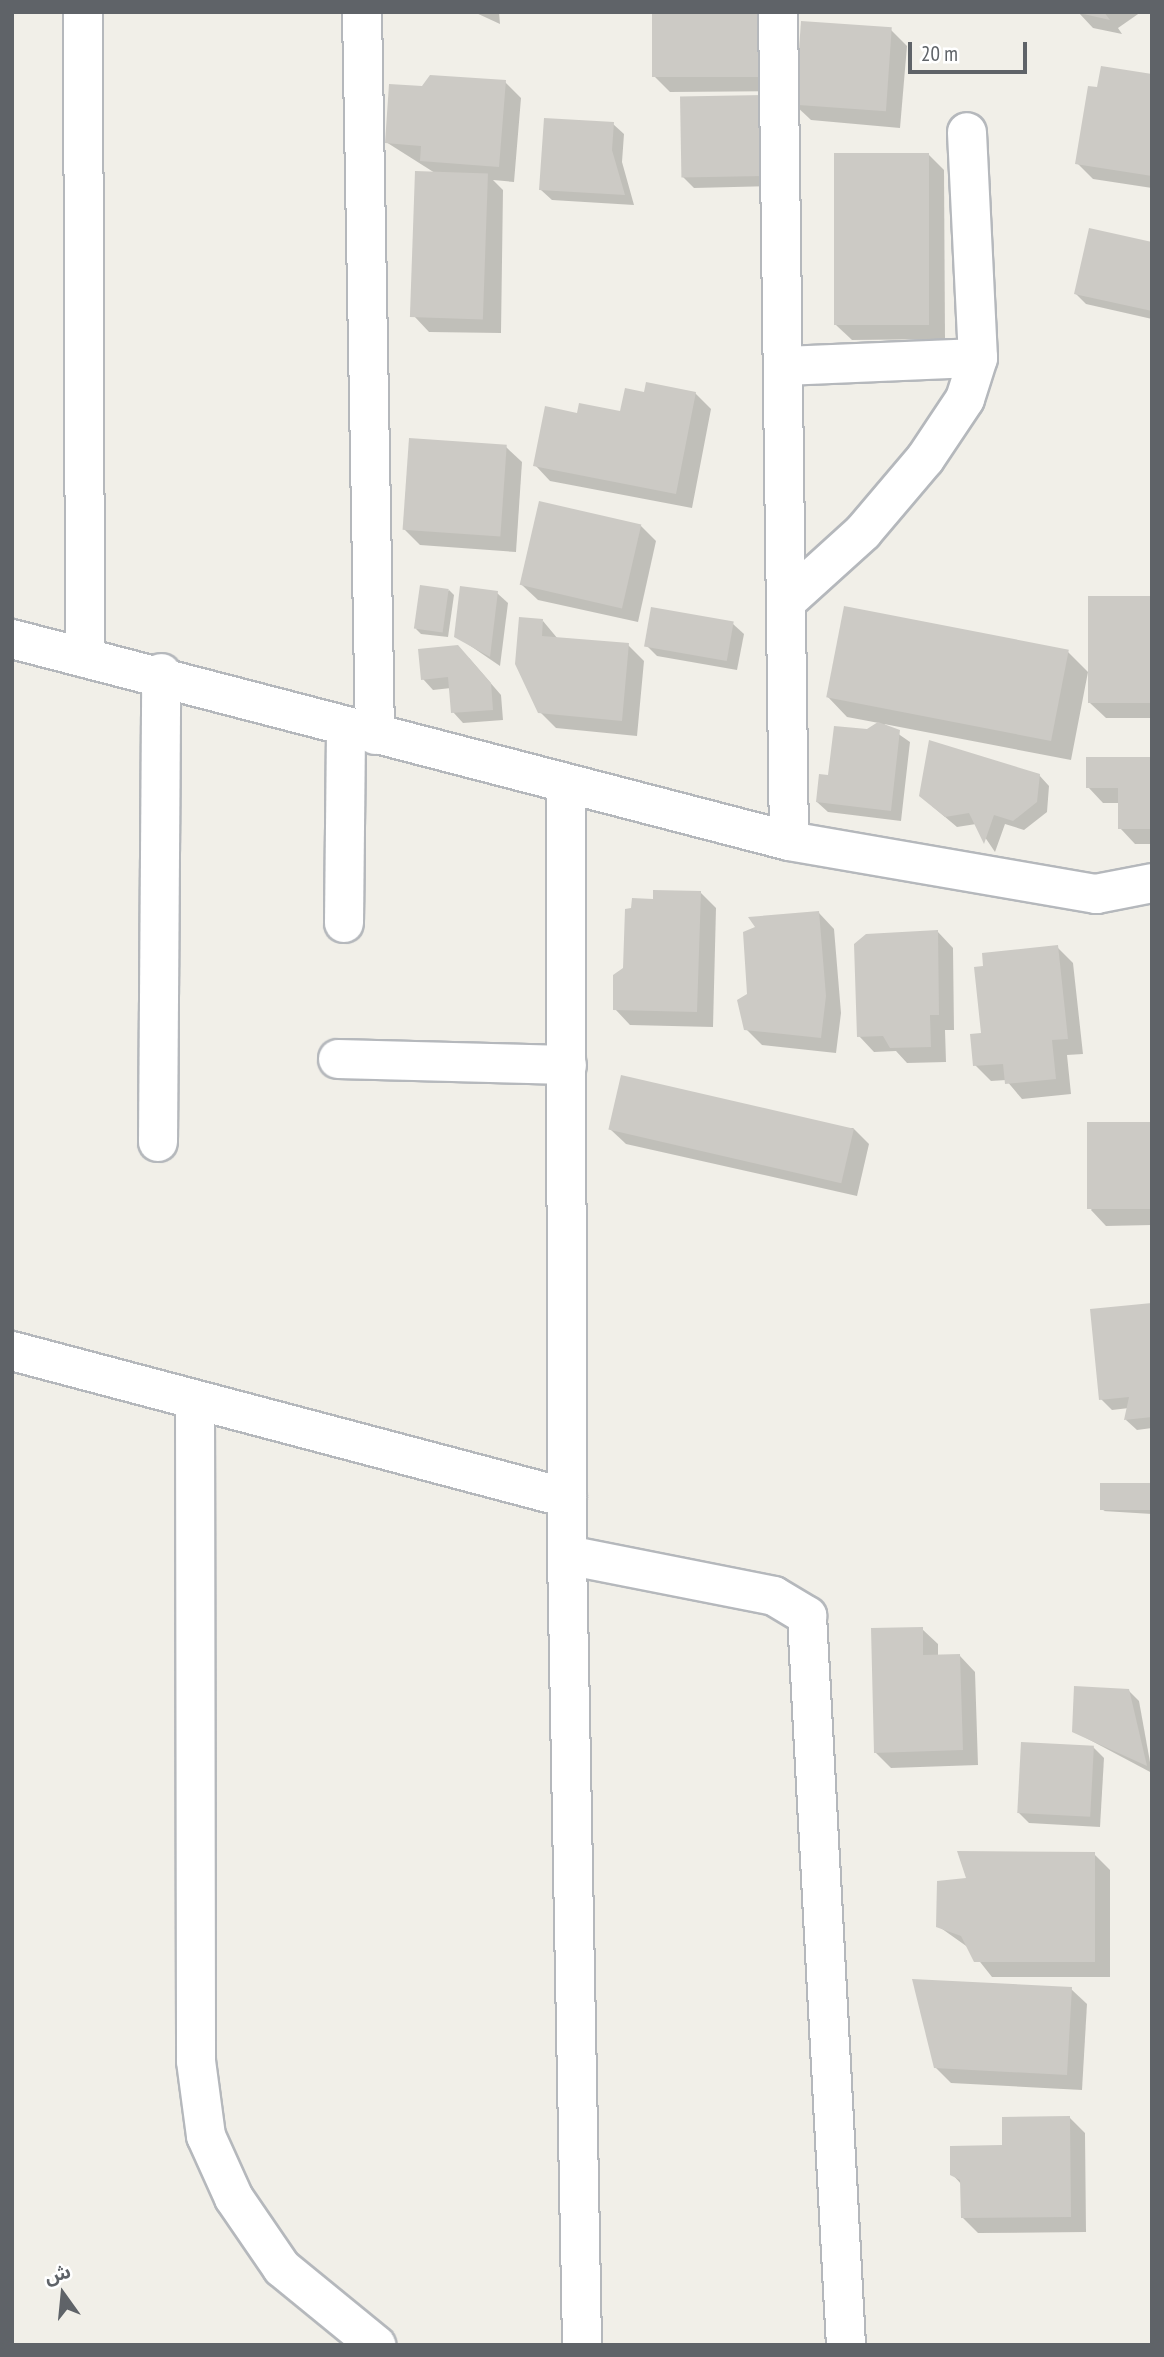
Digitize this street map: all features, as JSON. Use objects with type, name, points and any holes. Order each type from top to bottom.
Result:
[{"type":"street","points":[[83,12],[85,658]]},
{"type":"street","points":[[344,923],[361,731],[362,12]]},
{"type":"street","points":[[778,12],[785,366],[789,841]]},
{"type":"street","points":[[787,601],[863,532],[925,459],[965,399],[978,358],[967,132]]},
{"type":"street","points":[[785,366],[978,358]]},
{"type":"street","points":[[12,639],[85,658],[161,673],[566,788],[789,841],[1096,894],[1152,883]]},
{"type":"street","points":[[158,1142],[161,673]]},
{"type":"street","points":[[566,788],[567,1498],[582,2345]]},
{"type":"street","points":[[338,1059],[567,1065]]},
{"type":"street","points":[[12,1351],[195,1402],[567,1498]]},
{"type":"street","points":[[195,1402],[196,2061],[206,2136],[234,2198],[282,2268],[376,2345]]},
{"type":"street","points":[[568,1555],[775,1596],[807,1616],[846,2345]]},
{"type":"building","points":[[652,12],[764,12],[764,77],[652,77]]},
{"type":"building","points":[[1104,12],[1110,20],[1079,13]]},
{"type":"building","points":[[801,21],[892,27],[886,111],[795,105]]},
{"type":"building","points":[[1101,66],[1152,74],[1152,176],[1075,164],[1088,86],[1097,87]]},
{"type":"building","points":[[430,75],[506,80],[499,167],[420,161],[421,146],[385,143],[389,84],[422,86]]},
{"type":"building","points":[[764,95],[765,176],[681,177],[680,96]]},
{"type":"building","points":[[544,118],[614,122],[612,150],[625,195],[539,190]]},
{"type":"building","points":[[834,153],[929,153],[929,325],[834,325]]},
{"type":"building","points":[[415,171],[488,174],[483,319],[410,317]]},
{"type":"building","points":[[1089,228],[1152,242],[1152,311],[1074,294]]},
{"type":"building","points":[[646,382],[696,392],[676,494],[533,466],[545,406],[577,413],[579,403],[620,411],[625,388],[644,392]]},
{"type":"building","points":[[409,438],[507,445],[500,537],[403,530]]},
{"type":"building","points":[[539,501],[641,525],[622,608],[520,585]]},
{"type":"building","points":[[420,585],[449,589],[443,633],[414,629]]},
{"type":"building","points":[[460,586],[498,591],[490,657],[454,637]]},
{"type":"building","points":[[1088,596],[1152,596],[1152,703],[1088,703]]},
{"type":"building","points":[[844,606],[1069,650],[1051,741],[826,697]]},
{"type":"building","points":[[651,607],[734,622],[727,661],[644,646]]},
{"type":"building","points":[[519,617],[543,619],[542,636],[629,643],[622,721],[538,713],[515,664]]},
{"type":"building","points":[[458,645],[491,683],[493,710],[451,713],[448,677],[421,680],[418,649]]},
{"type":"building","points":[[878,722],[900,730],[891,811],[816,802],[819,774],[828,775],[834,726],[867,729]]},
{"type":"building","points":[[929,740],[1040,774],[1037,802],[1013,821],[994,815],[984,844],[969,813],[945,817],[919,796]]},
{"type":"building","points":[[1086,757],[1152,757],[1152,829],[1118,829],[1118,788],[1086,788]]},
{"type":"building","points":[[653,890],[701,891],[697,1012],[613,1010],[613,975],[623,968],[625,909],[631,908],[632,898],[653,899]]},
{"type":"building","points":[[819,911],[826,996],[821,1038],[744,1030],[737,1000],[747,994],[743,932],[755,927],[748,917]]},
{"type":"building","points":[[938,930],[939,1015],[930,1015],[931,1047],[890,1048],[883,1036],[857,1037],[854,944],[866,934]]},
{"type":"building","points":[[1058,945],[1068,1039],[1052,1040],[1056,1079],[1005,1084],[1003,1064],[973,1066],[970,1034],[981,1033],[974,967],[983,966],[982,953]]},
{"type":"building","points":[[621,1075],[854,1129],[841,1183],[608,1130]]},
{"type":"building","points":[[1087,1122],[1152,1122],[1152,1209],[1087,1209]]},
{"type":"building","points":[[1152,1303],[1152,1417],[1124,1420],[1129,1397],[1099,1400],[1090,1309]]},
{"type":"building","points":[[1100,1483],[1152,1483],[1152,1510],[1100,1510]]},
{"type":"building","points":[[923,1627],[923,1655],[960,1654],[963,1750],[874,1753],[871,1628]]},
{"type":"building","points":[[1074,1686],[1129,1689],[1147,1766],[1072,1732]]},
{"type":"building","points":[[1021,1742],[1094,1746],[1090,1817],[1017,1813]]},
{"type":"building","points":[[957,1851],[1095,1852],[1095,1962],[974,1962],[961,1936],[936,1927],[937,1881],[966,1878]]},
{"type":"building","points":[[912,1979],[1072,1987],[1067,2075],[934,2068]]},
{"type":"building","points":[[1070,2116],[1071,2217],[961,2218],[960,2180],[950,2175],[950,2146],[1002,2145],[1002,2117]]}]
